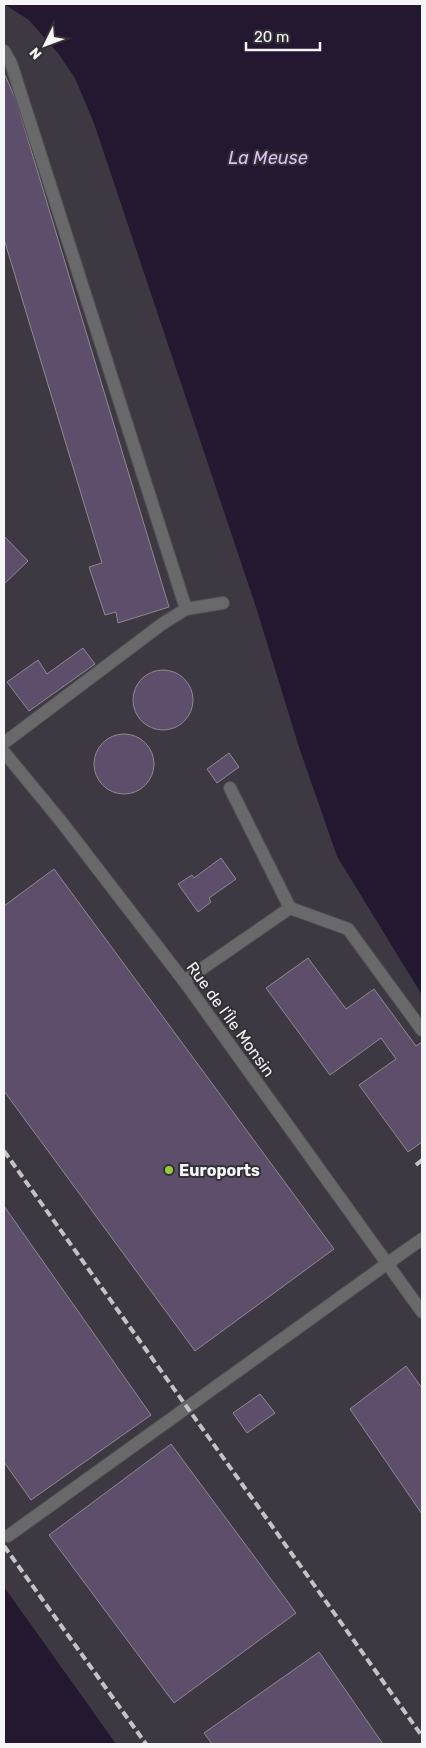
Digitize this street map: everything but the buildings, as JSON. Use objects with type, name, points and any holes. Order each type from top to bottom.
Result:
[{"type":"street","points":[[4,51],[11,63],[186,609]]},
{"type":"street","points":[[4,743],[162,624],[186,609],[223,603]]},
{"type":"street","name":"Rue de l'Île Monsin","points":[[4,752],[65,827],[184,981],[422,1312]]},
{"type":"street","points":[[230,788],[290,908],[348,929],[422,1030]]},
{"type":"street","points":[[184,981],[290,908]]},
{"type":"street","points":[[8,1536],[422,1239]]},
{"type":"shaded area","points":[[4,4],[29,20],[58,53],[75,78],[94,123],[257,610],[299,747],[337,856],[409,974],[422,965],[422,1744],[116,1744],[4,1587]]},
{"type":"water","name":"La Meuse","points":[[4,4],[422,4],[422,995],[337,856],[299,747],[257,610],[94,123],[75,78],[58,53],[29,20]]},
{"type":"water","points":[[4,1587],[116,1744],[4,1744]]},
{"type":"railway","points":[[4,1151],[422,1736]]},
{"type":"railway","points":[[416,1165],[422,1160]]},
{"type":"railway","points":[[4,1546],[146,1744]]},
{"type":"place","name":"Euroports","points":[[169,1170]]}]
